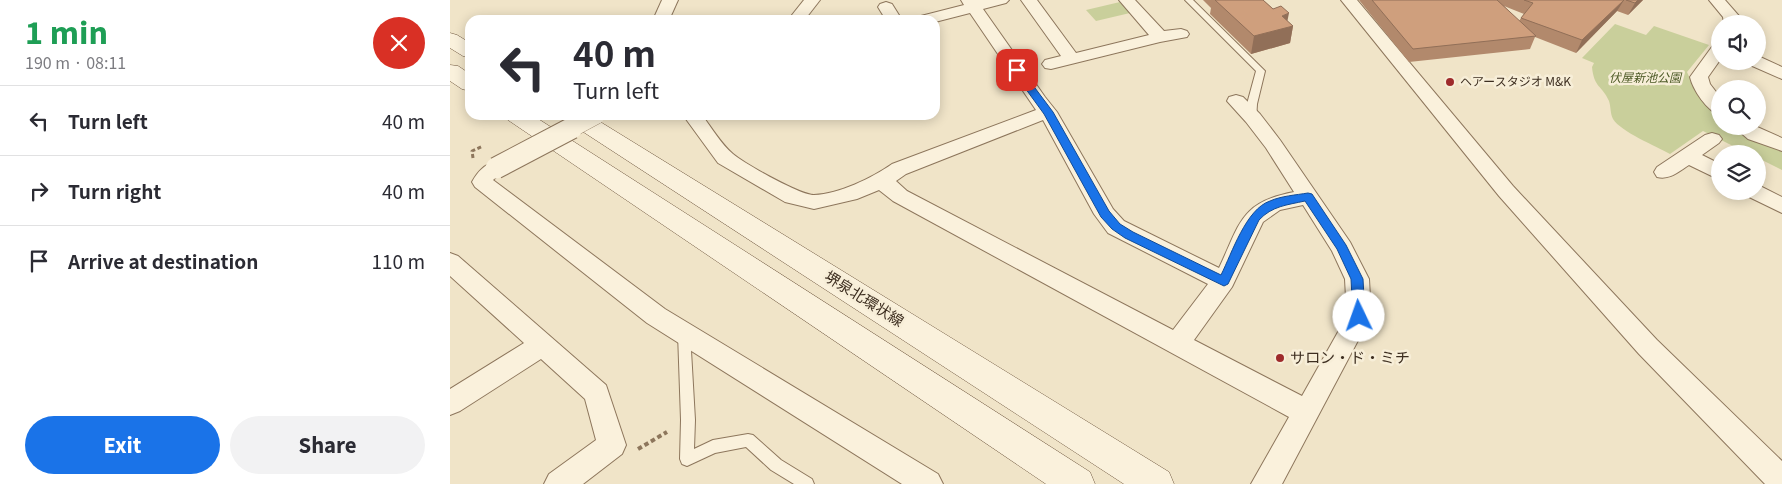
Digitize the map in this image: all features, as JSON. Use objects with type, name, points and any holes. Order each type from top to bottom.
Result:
[{"type":"main road","points":[[450,39],[465,49]]},
{"type":"main road","points":[[450,71],[465,81]]},
{"type":"main road","points":[[524,120],[1077,484]]},
{"type":"main road","name":"堺泉北環状線","points":[[581,120],[1156,484]]},
{"type":"street","points":[[663,15],[670,0]]},
{"type":"street","points":[[800,15],[812,0]]},
{"type":"street","points":[[937,15],[972,3],[1001,0]]},
{"type":"street","points":[[1029,0],[1072,58]]},
{"type":"street","points":[[1127,0],[1160,37]]},
{"type":"street","points":[[1350,0],[1405,70],[1506,191],[1648,347],[1782,481]]},
{"type":"street","points":[[1717,0],[1730,15]]},
{"type":"street","points":[[972,3],[1038,101],[1048,112],[1105,214],[1116,227],[1224,281]]},
{"type":"street","points":[[1051,64],[1160,37],[1181,34]]},
{"type":"street","points":[[1711,60],[1699,77],[1701,85],[1711,98]]},
{"type":"street","points":[[1766,66],[1782,74]]},
{"type":"street","points":[[1236,101],[1253,118],[1308,197],[1342,248],[1357,279],[1359,316],[1266,484]]},
{"type":"street","points":[[696,120],[725,158],[792,197],[814,202],[850,194],[882,181],[899,169],[1048,112]]},
{"type":"street","points":[[587,120],[496,168],[486,175],[482,182],[656,316],[928,484]]},
{"type":"street","points":[[1755,135],[1782,145]]},
{"type":"street","points":[[1664,172],[1712,139]]},
{"type":"street","points":[[1688,156],[1711,168]]},
{"type":"street","points":[[882,181],[900,196],[1307,413]]},
{"type":"street","points":[[1177,344],[1224,281],[1254,218],[1272,204],[1308,197]]},
{"type":"street","points":[[1766,197],[1782,206]]},
{"type":"street","points":[[450,262],[598,393],[612,445],[559,484]]},
{"type":"street","points":[[450,403],[544,344]]},
{"type":"lane","points":[[1189,0],[1261,71],[1252,104],[1253,118]]},
{"type":"lane","points":[[684,333],[688,420],[687,459],[713,447],[748,440],[776,465],[807,484]]},
{"type":"path","points":[[639,448],[688,420]]},
{"type":"green space","points":[[1120,2],[1130,13],[1096,21],[1086,10]]},
{"type":"green space","name":"伏屋新池公園","points":[[1615,24],[1646,35],[1654,26],[1709,45],[1687,72],[1711,104],[1711,135],[1703,131],[1670,154],[1631,134],[1613,119],[1609,101],[1596,83],[1592,67],[1594,63],[1582,58]]},
{"type":"green space","name":"伏屋新池公園","points":[[1711,135],[1752,135],[1782,150],[1782,170],[1766,162],[1766,145],[1731,145]]},
{"type":"building","points":[[1215,0],[1263,0],[1273,9],[1281,6],[1289,13],[1282,16],[1293,26],[1254,36]]},
{"type":"building","points":[[1372,0],[1497,0],[1536,36],[1413,49]]},
{"type":"building","points":[[1524,0],[1624,0],[1582,40],[1521,18],[1533,3]]},
{"type":"building","points":[[1626,0],[1638,0],[1635,3]]},
{"type":"place","name":"ヘアースタジオ M&K","points":[[1450,82]]},
{"type":"place","name":"サロン・ド・ミチ","points":[[1280,358]]},
{"type":"route","points":[[1017,70],[1038,101],[1048,112],[1105,214],[1116,227],[1224,281],[1254,218],[1272,204],[1308,197],[1342,248],[1357,279],[1359,316]]}]
